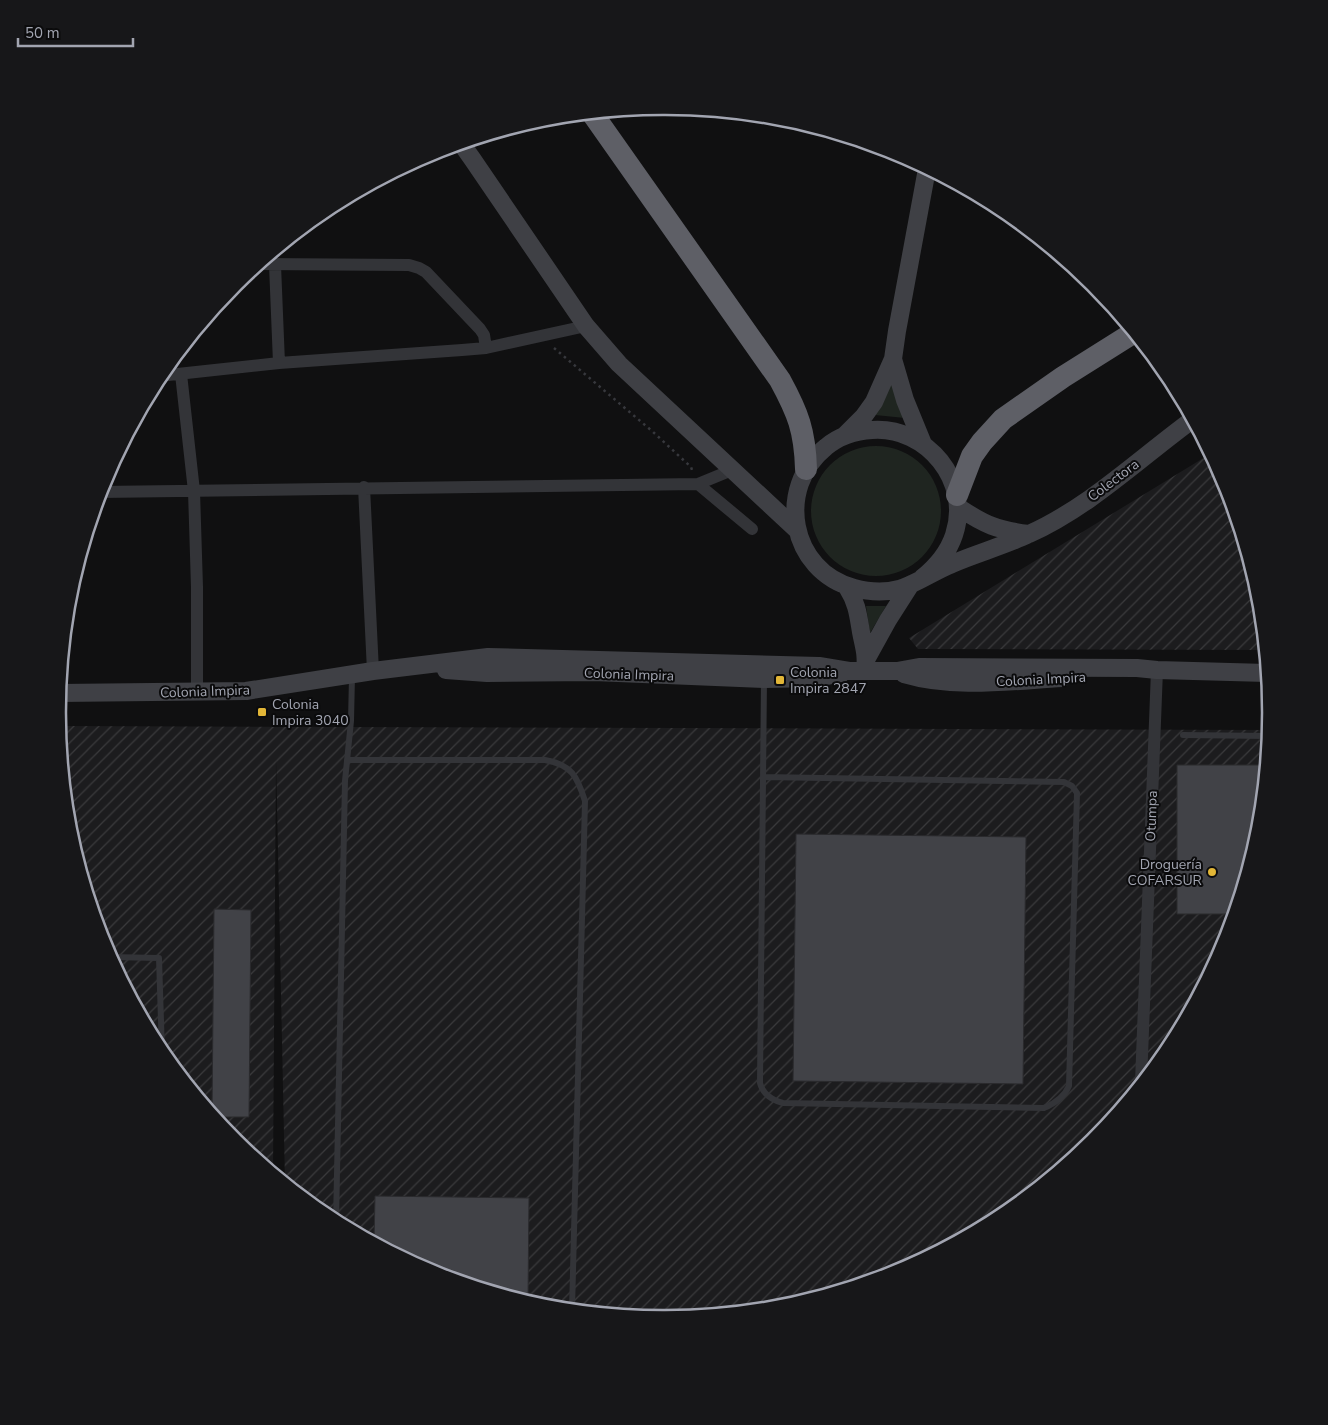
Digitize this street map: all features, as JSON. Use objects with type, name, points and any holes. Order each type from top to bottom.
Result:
[{"type":"highway","points":[[596,119],[780,380],[794,406],[802,427],[806,469]]},
{"type":"highway","points":[[957,501],[972,456],[1003,419],[1127,336]]},
{"type":"main road","points":[[465,149],[586,326],[619,364],[798,531]]},
{"type":"main road","points":[[845,436],[874,402],[893,359],[926,175]]},
{"type":"main road","points":[[893,359],[908,409],[923,444]]},
{"type":"main road","name":"Colectora","points":[[917,581],[950,565],[1029,534],[1066,514],[1093,496],[1187,424]]},
{"type":"main road","points":[[861,667],[888,620],[917,581],[934,568],[950,546],[958,522],[957,501],[953,481],[944,466],[933,452],[911,437],[888,430],[866,430],[845,436],[826,447],[806,469],[795,502],[795,518],[805,550],[817,566],[834,580],[848,587],[872,592],[886,592],[917,581]]},
{"type":"main road","points":[[957,501],[979,521],[992,527],[1029,534]]},
{"type":"main road","points":[[848,587],[855,599],[859,613],[861,667]]},
{"type":"main road","name":"Colonia Impira","points":[[67,693],[246,691],[373,671],[488,657],[861,667],[897,672],[919,667],[1137,668],[1260,672]]},
{"type":"main road","name":"Colonia Impira","points":[[408,667],[488,673],[594,672],[764,679],[818,678],[861,667]]},
{"type":"street","points":[[268,265],[409,265],[419,268],[426,272],[480,329],[484,334],[486,348]]},
{"type":"street","points":[[275,265],[279,363]]},
{"type":"street","points":[[171,375],[279,363],[486,348],[586,326]]},
{"type":"street","points":[[181,374],[194,491],[197,587],[197,693]]},
{"type":"street","points":[[109,492],[698,484],[732,470]]},
{"type":"street","points":[[698,484],[752,529]]},
{"type":"street","points":[[364,487],[373,671]]},
{"type":"street","name":"Otumpa","points":[[1141,1071],[1157,670]]},
{"type":"lane","points":[[336,1213],[345,781],[352,675]]},
{"type":"lane","points":[[763,777],[1064,782],[1072,786],[1077,793],[1069,1086],[1065,1094],[1054,1104],[1044,1108],[783,1103],[773,1100],[762,1090],[760,1083],[763,777],[764,679]]},
{"type":"lane","points":[[1183,735],[1261,736]]},
{"type":"lane","points":[[347,760],[545,760],[556,762],[568,768],[579,783],[584,801],[572,1303]]},
{"type":"lane","points":[[119,957],[159,958],[161,1036]]},
{"type":"path","points":[[540,336],[652,431],[691,468],[698,484]]},
{"type":"shaded area","points":[[891,383],[905,418],[875,415]]},
{"type":"shaded area","points":[[876,446],[901,451],[922,465],[936,486],[941,511],[936,536],[922,557],[901,571],[876,576],[851,571],[830,557],[816,536],[811,511],[816,486],[830,465],[851,451]]},
{"type":"shaded area","points":[[1204,458],[1230,520],[1241,558],[1250,596],[1258,650],[918,649],[909,638]]},
{"type":"shaded area","points":[[866,606],[886,606],[870,633]]},
{"type":"shaded area","points":[[67,726],[1261,730],[1257,791],[1250,829],[1230,905],[1216,941],[1200,977],[1161,1045],[1113,1107],[1087,1135],[1028,1187],[996,1210],[928,1249],[893,1265],[856,1279],[781,1299],[703,1309],[625,1309],[586,1305],[547,1299],[472,1279],[400,1249],[365,1230],[332,1210],[285,1174],[276,756],[273,1165],[241,1135],[190,1076],[167,1045],[128,977],[98,905],[87,867],[71,791]]},
{"type":"building","name":"Droguería COFARSUR","points":[[1177,765],[1259,765],[1257,791],[1250,829],[1226,914],[1177,914]]},
{"type":"building","points":[[796,834],[1026,837],[1023,1084],[793,1081]]},
{"type":"building","points":[[214,909],[251,910],[249,1117],[224,1117],[212,1103]]},
{"type":"building","points":[[375,1196],[529,1198],[528,1295],[472,1279],[435,1265],[374,1235]]},
{"type":"place","name":"Colonia Impira 2847","points":[[780,680]]},
{"type":"place","name":"Colonia Impira 3040","points":[[262,712]]},
{"type":"place","name":"Droguería COFARSUR","points":[[1212,872]]}]
